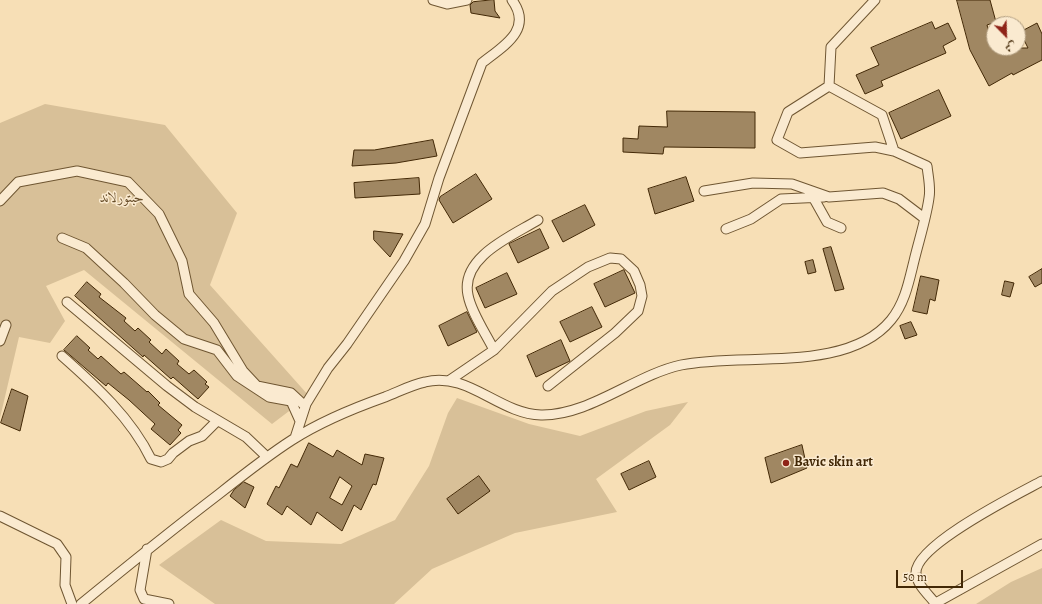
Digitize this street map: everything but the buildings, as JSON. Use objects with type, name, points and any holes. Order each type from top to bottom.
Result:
[{"type":"street","points":[[433,0],[447,4],[467,0]]},
{"type":"street","points":[[294,438],[306,406],[328,368],[347,344],[404,261],[425,224],[439,178],[482,63],[495,54],[517,33],[519,24],[517,10],[512,0]]},
{"type":"street","points":[[829,86],[831,47],[875,0]]},
{"type":"street","points":[[81,604],[147,549],[294,438],[360,406],[423,382],[450,380],[473,388],[500,403],[543,415],[601,399],[660,371],[680,365],[706,360],[791,358],[831,352],[848,347],[876,334],[891,320],[903,300],[930,196],[927,166],[894,151],[875,147],[800,153],[777,140],[788,112],[829,86]]},
{"type":"street","points":[[829,86],[882,115],[894,151]]},
{"type":"street","points":[[0,201],[18,182],[77,172],[128,182],[159,214],[182,261],[189,294],[214,323],[243,371],[257,386],[291,393],[306,406]]},
{"type":"street","points":[[704,191],[753,183],[792,184],[829,196]]},
{"type":"street","points":[[726,230],[751,218],[781,199],[829,196],[883,193],[900,200],[924,218]]},
{"type":"street","points":[[813,197],[826,222],[841,228]]},
{"type":"street","points":[[494,350],[467,293],[473,266],[488,251],[538,220]]},
{"type":"street","points":[[62,238],[86,248],[124,282],[156,315],[184,339],[217,350],[237,376],[269,397],[291,401],[300,421]]},
{"type":"street","points":[[450,380],[494,350],[552,291],[582,271],[610,258],[616,257],[628,264],[637,276],[642,296],[638,311],[616,333],[548,386]]},
{"type":"street","points":[[67,302],[167,386],[217,421],[246,437],[267,457]]},
{"type":"street","points":[[0,341],[6,325]]},
{"type":"street","points":[[62,356],[125,418],[137,433],[151,459],[161,462],[168,459],[173,453],[189,442],[202,436],[217,421]]},
{"type":"street","points":[[1042,481],[976,516],[923,556],[916,571],[918,582],[935,603],[1042,544]]},
{"type":"street","points":[[0,516],[57,544],[66,557],[65,585],[72,604]]},
{"type":"street","points":[[147,549],[140,590],[141,595],[144,599],[169,604]]},
{"type":"green space","name":"حبتورلاند","points":[[45,104],[165,125],[237,213],[210,285],[309,396],[272,424],[84,270],[46,286],[65,321],[50,343],[19,337],[0,418],[0,123]]},
{"type":"green space","points":[[457,398],[529,424],[580,436],[646,411],[688,402],[670,425],[596,479],[617,512],[515,533],[432,569],[394,604],[215,604],[159,565],[221,520],[266,541],[341,544],[395,520],[429,466],[448,413]]},
{"type":"green space","points":[[1042,568],[1042,604],[976,604],[1011,582]]},
{"type":"place","name":"Bavic skin art","points":[[786,463]]}]
